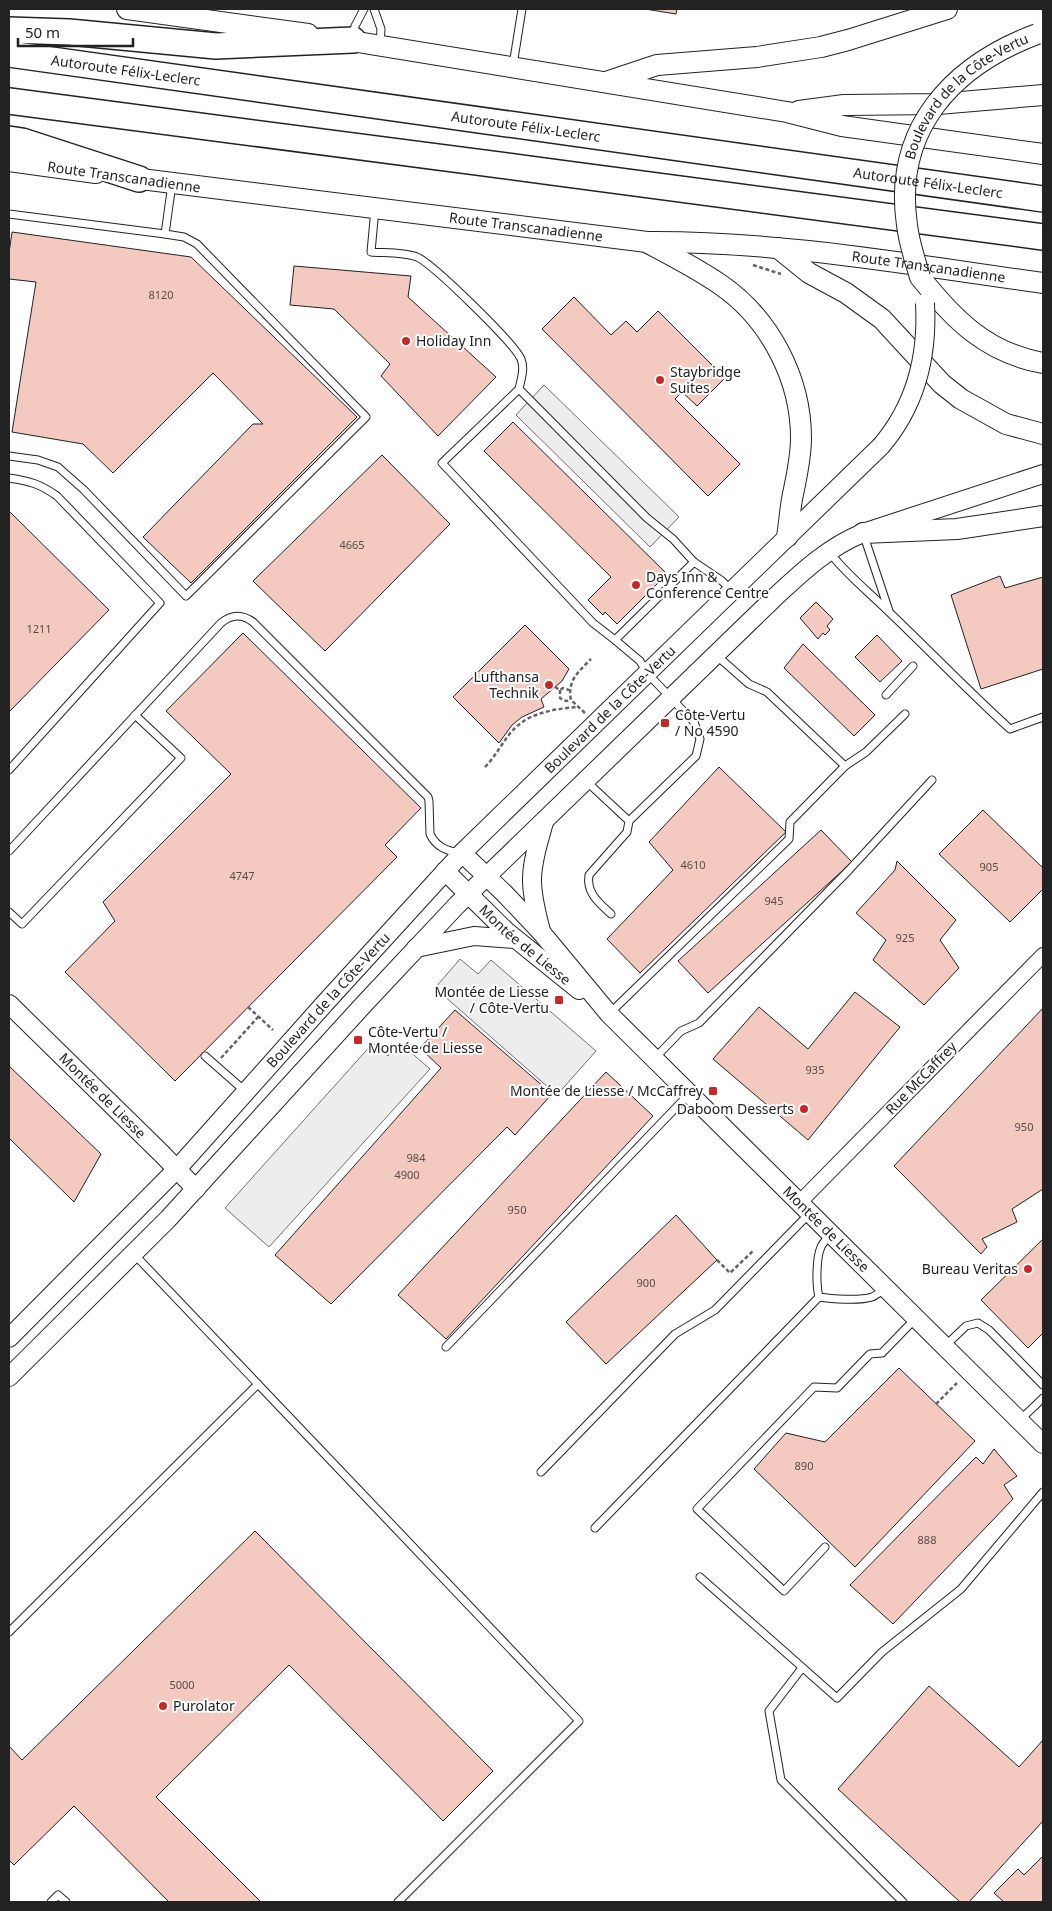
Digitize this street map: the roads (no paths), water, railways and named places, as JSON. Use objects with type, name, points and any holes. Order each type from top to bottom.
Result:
[{"type":"highway","points":[[9,30],[69,32],[216,46],[352,40]]},
{"type":"highway","name":"Autoroute Félix-Leclerc","points":[[9,54],[1043,199]]},
{"type":"highway","points":[[9,101],[339,146],[1043,237]]},
{"type":"highway","points":[[9,139],[22,141],[139,179]]},
{"type":"main road","points":[[127,9],[166,12],[352,40],[787,112],[858,129],[1043,154]]},
{"type":"main road","points":[[607,82],[657,65],[757,57],[821,47],[947,9]]},
{"type":"main road","name":"Boulevard de la Côte-Vertu","points":[[920,277],[909,239],[905,207],[908,168],[913,148],[922,128],[940,99],[963,74],[1001,49],[1043,32]]},
{"type":"main road","points":[[787,112],[844,105],[938,104],[1043,95]]},
{"type":"main road","name":"Route Transcanadienne","points":[[9,161],[172,184],[646,242],[702,241],[778,248],[1043,283]]},
{"type":"main road","points":[[646,242],[708,277],[738,299],[761,323],[778,349],[796,397],[802,440],[787,537]]},
{"type":"main road","points":[[778,248],[809,274],[846,293],[882,319],[942,384],[961,399],[1006,424],[1043,434]]},
{"type":"main road","points":[[920,277],[951,313],[976,336],[1007,353],[1043,363]]},
{"type":"main road","points":[[863,533],[957,529],[1043,516]]},
{"type":"street","name":"Boulevard de la Côte-Vertu","points":[[9,1338],[177,1169],[445,871],[454,852],[647,673],[881,446],[907,408],[920,370],[926,317],[920,277]]},
{"type":"street","name":"Boulevard de la Côte-Vertu","points":[[9,1376],[168,1219],[467,894],[783,590],[829,551],[849,539],[1043,474]]},
{"type":"street","points":[[541,932],[532,876],[544,821]]},
{"type":"street","name":"Montée de Liesse","points":[[454,852],[487,876],[541,932],[609,1014]]},
{"type":"street","name":"Montée de Liesse","points":[[445,871],[515,939],[609,1014],[655,1058],[1043,1444]]},
{"type":"street","points":[[416,948],[474,936],[515,939]]},
{"type":"street","name":"Rue McCaffrey","points":[[805,1207],[1043,955]]},
{"type":"street","name":"Montée de Liesse","points":[[9,1004],[196,1189]]},
{"type":"lane","points":[[352,40],[355,26],[364,9]]},
{"type":"lane","points":[[374,9],[381,29],[380,45]]},
{"type":"lane","points":[[513,66],[522,9]]},
{"type":"lane","points":[[165,234],[172,184]]},
{"type":"lane","points":[[375,209],[371,252],[416,257],[440,273],[509,343],[520,357],[523,368],[519,390],[442,463],[592,622],[640,661],[647,673],[694,722],[700,739],[696,756],[629,821],[627,832],[588,875],[589,889],[594,898],[611,914]]},
{"type":"lane","points":[[9,214],[184,237],[197,244],[366,417],[186,596],[84,490],[58,467],[44,462],[9,456]]},
{"type":"lane","points":[[519,390],[647,518],[673,539],[694,562],[722,581],[732,591]]},
{"type":"lane","points":[[9,478],[30,481],[57,496],[160,603],[9,770]]},
{"type":"lane","points":[[863,533],[889,611]]},
{"type":"lane","points":[[829,551],[840,566],[889,611],[972,695],[1010,728],[1043,717]]},
{"type":"lane","points":[[616,640],[694,562]]},
{"type":"lane","points":[[9,851],[221,623],[231,616],[243,616],[252,622],[428,797],[430,834],[432,838],[454,852]]},
{"type":"lane","points":[[716,654],[749,684],[767,692],[845,766]]},
{"type":"lane","points":[[886,695],[913,666]]},
{"type":"lane","points":[[609,1014],[789,839],[790,822],[845,766],[866,752],[905,714]]},
{"type":"lane","points":[[9,912],[22,924],[181,758],[135,715]]},
{"type":"lane","points":[[655,1058],[681,1031],[700,1023],[849,870],[932,780]]},
{"type":"lane","points":[[586,781],[629,821]]},
{"type":"lane","points":[[205,1056],[246,1092]]},
{"type":"lane","points":[[446,1347],[690,1093]]},
{"type":"lane","points":[[541,1472],[675,1334],[715,1310],[805,1207]]},
{"type":"lane","points":[[819,1296],[817,1289],[819,1256],[821,1247],[831,1233]]},
{"type":"lane","points":[[133,1253],[580,1721],[398,1902]]},
{"type":"lane","points":[[819,1296],[827,1298],[870,1298],[886,1288]]},
{"type":"lane","points":[[595,1528],[819,1296]]},
{"type":"lane","points":[[826,1547],[784,1591],[697,1509],[814,1386],[837,1388],[870,1354],[882,1353],[916,1317]]},
{"type":"lane","points":[[945,1346],[966,1326],[978,1323],[989,1330],[1042,1380]]},
{"type":"lane","points":[[9,1632],[258,1384]]},
{"type":"lane","points":[[1020,1420],[1043,1398]]},
{"type":"lane","points":[[700,1577],[837,1698],[882,1652],[961,1589],[1043,1492]]},
{"type":"lane","points":[[802,1668],[770,1711],[781,1780],[903,1902]]},
{"type":"lane","points":[[51,1902],[58,1895],[66,1902]]},
{"type":"place","name":"Holiday Inn","points":[[406,341]]},
{"type":"place","name":"Staybridge Suites","points":[[660,380]]},
{"type":"place","name":"Days Inn & Conference Centre","points":[[636,585]]},
{"type":"place","name":"Lufthansa Technik","points":[[549,685]]},
{"type":"place","name":"Côte-Vertu / No 4590","points":[[665,723]]},
{"type":"place","name":"Montée de Liesse / Côte-Vertu","points":[[559,1000]]},
{"type":"place","name":"Côte-Vertu / Montée de Liesse","points":[[358,1040]]},
{"type":"place","name":"Montée de Liesse / McCaffrey","points":[[713,1091]]},
{"type":"place","name":"Daboom Desserts","points":[[804,1109]]},
{"type":"place","name":"Bureau Veritas","points":[[1028,1269]]},
{"type":"place","name":"Purolator","points":[[163,1706]]}]
